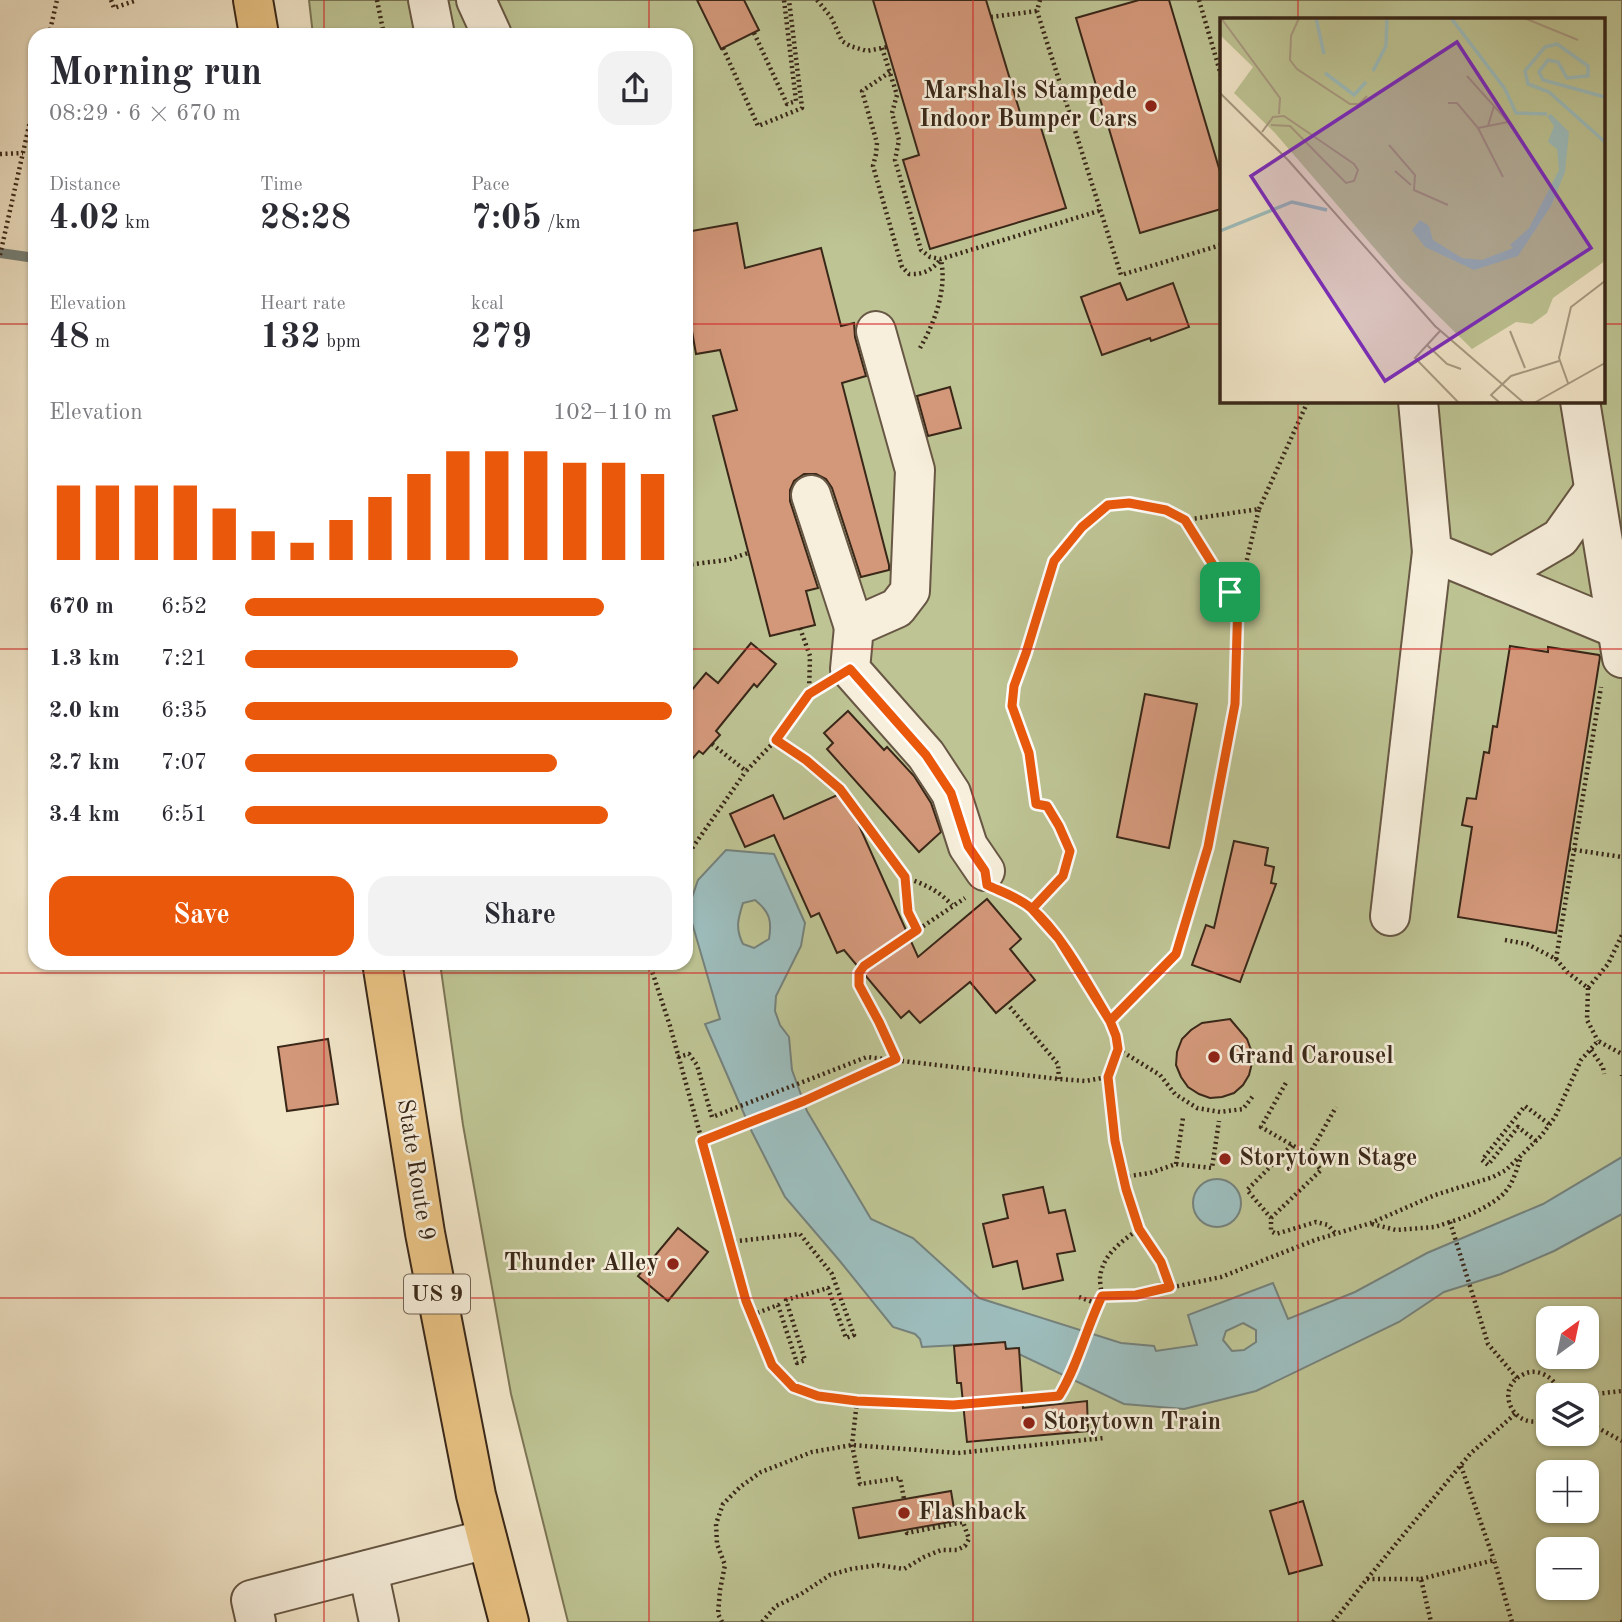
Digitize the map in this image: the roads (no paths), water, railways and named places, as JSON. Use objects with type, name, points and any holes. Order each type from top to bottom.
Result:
[{"type":"main road","points":[[253,0],[258,28]]},
{"type":"main road","name":"State Route 9","points":[[383,970],[425,1233],[476,1495],[509,1622]]},
{"type":"lane","points":[[428,0],[434,28]]},
{"type":"lane","points":[[476,0],[489,28]]},
{"type":"lane","points":[[853,627],[897,608],[910,591],[915,470],[876,331]]},
{"type":"lane","points":[[1390,916],[1432,552],[1418,402]]},
{"type":"lane","points":[[1580,402],[1614,656]]},
{"type":"lane","points":[[1493,577],[1560,538],[1594,490]]},
{"type":"lane","points":[[811,495],[853,627],[829,681],[926,755],[951,793],[968,846],[986,878]]},
{"type":"lane","points":[[1432,552],[1493,577],[1614,656]]},
{"type":"lane","points":[[256,1622],[251,1600],[487,1539]]},
{"type":"lane","points":[[368,1570],[379,1622]]},
{"type":"water","points":[[726,850],[774,854],[805,923],[801,946],[776,996],[775,1011],[780,1025],[789,1037],[792,1070],[807,1111],[871,1219],[913,1238],[979,1298],[1121,1343],[1154,1346],[1156,1351],[1197,1345],[1188,1315],[1273,1283],[1288,1319],[1355,1292],[1427,1253],[1543,1204],[1622,1157],[1622,1214],[1554,1251],[1501,1274],[1444,1292],[1399,1322],[1256,1391],[1184,1409],[1124,1404],[996,1343],[922,1347],[915,1334],[893,1327],[785,1197],[752,1132],[705,1024],[720,1019],[693,926],[693,894],[698,880]],"holes":[[[755,900],[769,917],[769,939],[754,948],[743,944],[738,924],[743,903]],[[1243,1323],[1256,1330],[1256,1342],[1244,1350],[1232,1351],[1223,1340],[1226,1331]]]},
{"type":"water","points":[[1217,1179],[1234,1186],[1241,1203],[1234,1220],[1217,1227],[1200,1220],[1193,1203],[1200,1186]]},
{"type":"waterway","points":[[0,253],[28,257]]},
{"type":"place","name":"Marshal's Stampede Indoor Bumper Cars","points":[[1151,106]]},
{"type":"place","name":"Grand Carousel","points":[[1214,1057]]},
{"type":"place","name":"Storytown Stage","points":[[1225,1159]]},
{"type":"place","name":"Thunder Alley","points":[[673,1264]]},
{"type":"place","name":"Storytown Train","points":[[1029,1423]]},
{"type":"place","name":"Flashback","points":[[904,1513]]}]
